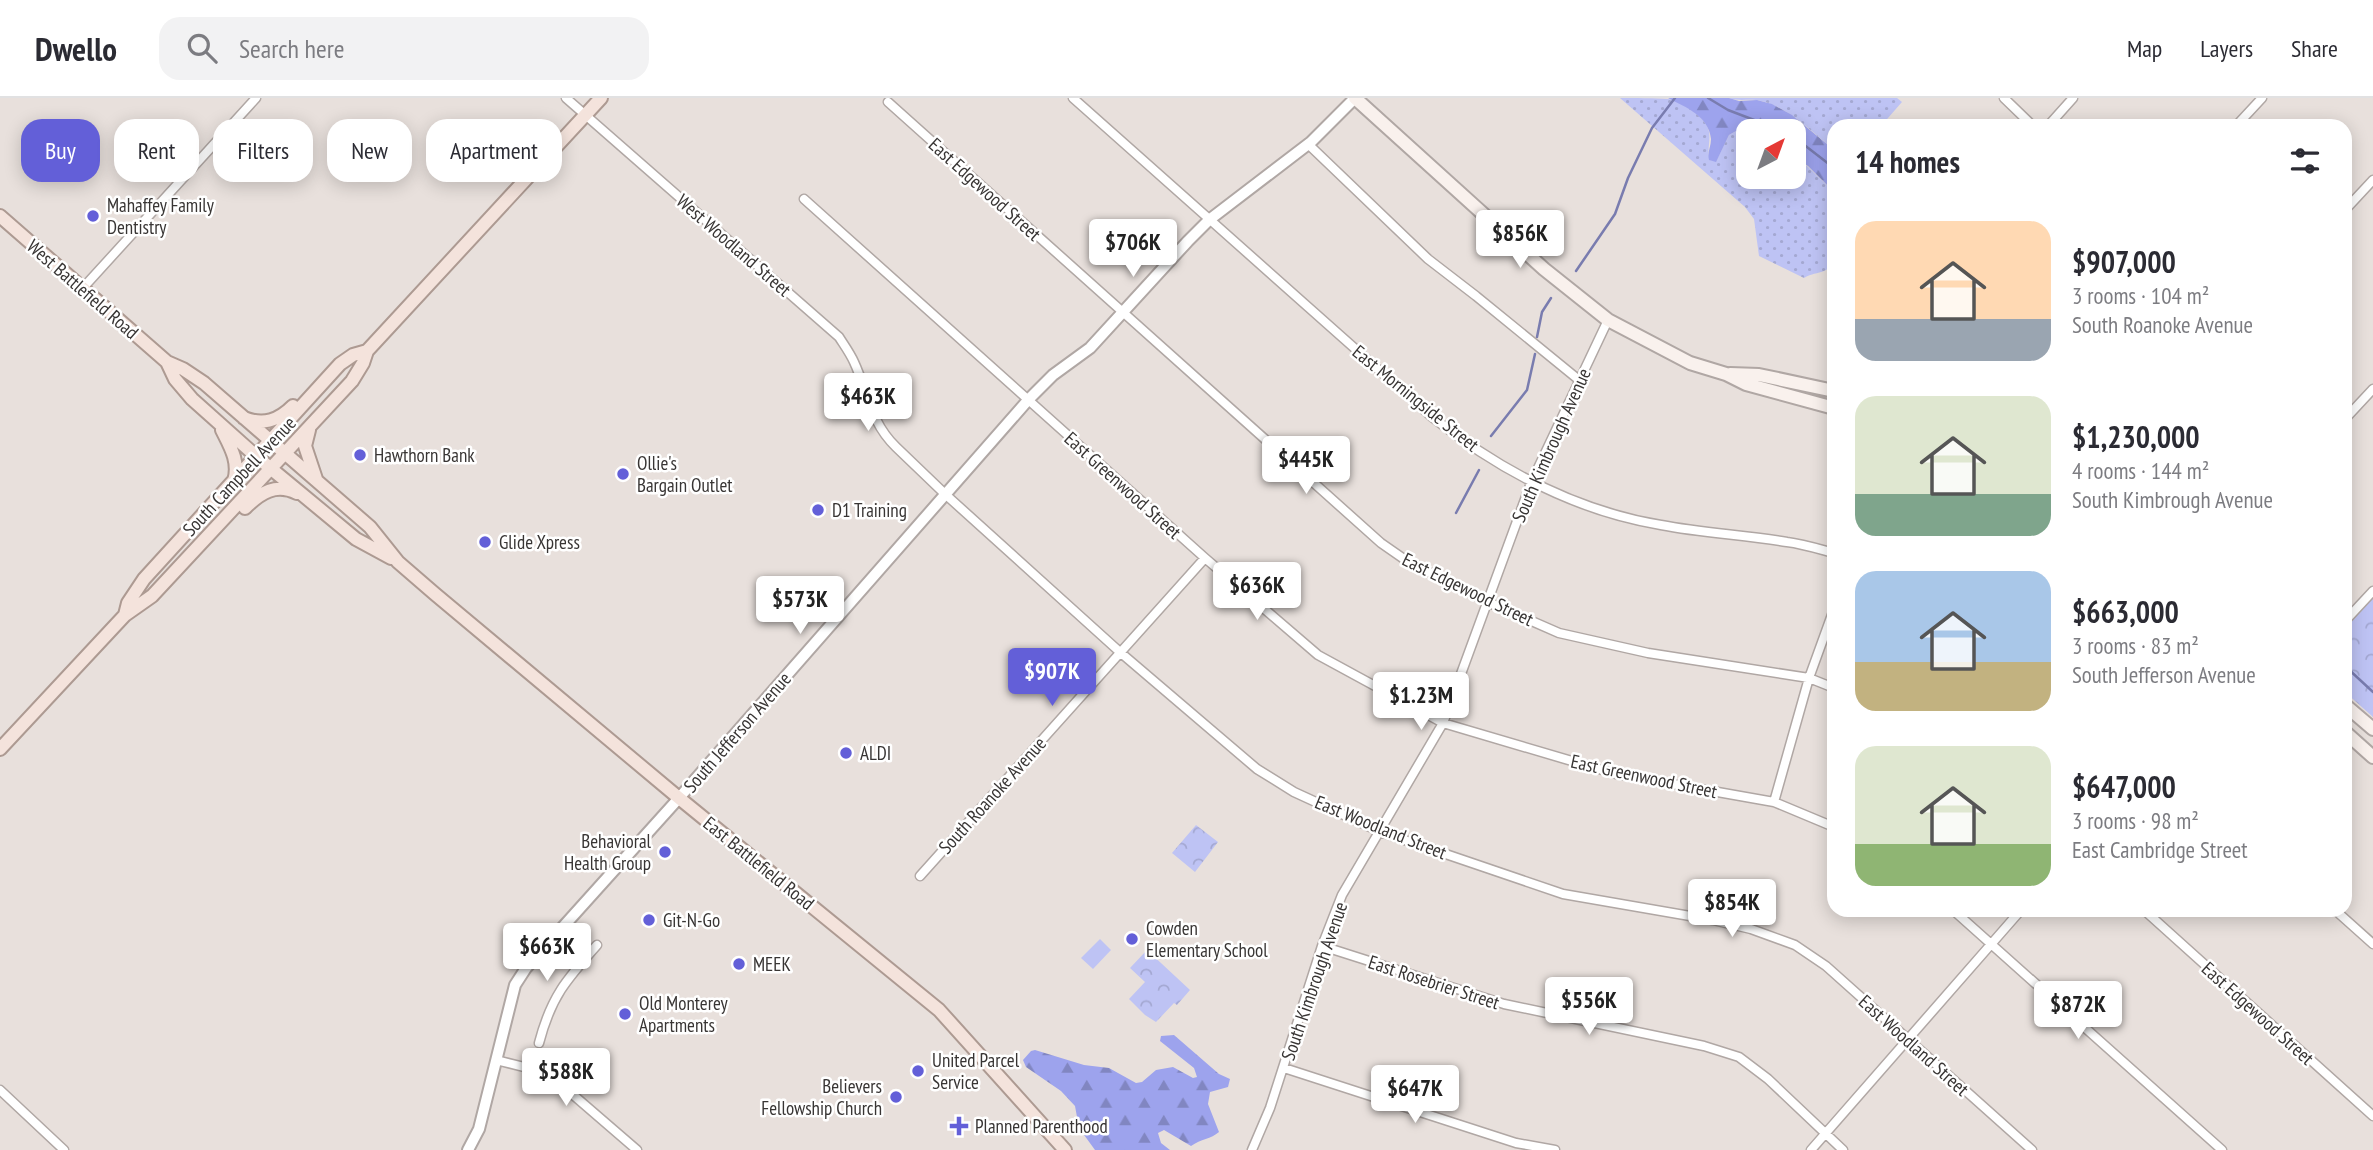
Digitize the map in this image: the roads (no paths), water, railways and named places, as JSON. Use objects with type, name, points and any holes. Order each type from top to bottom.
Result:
[{"type":"main road","name":"South Campbell Avenue","points":[[0,749],[125,615],[152,596],[271,469],[352,381],[367,351],[601,98]]},
{"type":"main road","points":[[1355,98],[1544,269],[1608,320],[1690,363],[1726,374],[1746,384],[1827,406]]},
{"type":"main road","name":"West Battlefield Road","points":[[0,216],[167,362],[204,383],[370,527],[398,562],[435,594]]},
{"type":"main road","name":"South Campbell Avenue","points":[[125,615],[128,603],[144,579],[334,372],[353,355],[367,351]]},
{"type":"main road","name":"West Battlefield Road","points":[[167,362],[175,379],[192,399],[257,457],[356,539],[398,562]]},
{"type":"main road","points":[[243,418],[260,422],[281,418],[320,380],[334,372]]},
{"type":"main road","points":[[1726,374],[1759,375],[1827,390]]},
{"type":"main road","points":[[219,423],[234,454],[237,470],[234,481]]},
{"type":"main road","points":[[310,426],[305,446],[317,482]]},
{"type":"main road","points":[[192,553],[218,536],[265,491],[284,488],[304,497]]},
{"type":"main road","name":"East Battlefield Road","points":[[435,594],[939,1010],[1065,1150]]},
{"type":"main road","points":[[2352,711],[2373,729]]},
{"type":"main road","points":[[2352,738],[2373,757]]},
{"type":"street","points":[[82,289],[256,98]]},
{"type":"street","name":"West Woodland Street","points":[[566,98],[839,337]]},
{"type":"street","name":"East Morningside Street","points":[[1073,98],[1432,417],[1464,442],[1531,483],[1615,514],[1659,525],[1791,542],[1827,551]]},
{"type":"street","name":"South Jefferson Avenue","points":[[468,1150],[479,1129],[515,985],[526,968],[1029,399],[1053,375],[1090,348],[1209,220],[1308,144],[1355,98]]},
{"type":"street","points":[[2004,98],[2026,119]]},
{"type":"street","points":[[2054,119],[2073,98]]},
{"type":"street","points":[[2242,119],[2262,98]]},
{"type":"street","name":"East Edgewood Street","points":[[888,103],[1381,543],[1404,559],[1488,602],[1559,633],[1648,653],[1809,678],[1827,685]]},
{"type":"street","points":[[1308,144],[1428,260],[1579,380]]},
{"type":"street","points":[[2352,202],[2373,180]]},
{"type":"street","name":"East Greenwood Street","points":[[804,199],[1205,558],[1318,655],[1443,723],[1616,774],[1774,802],[1827,824]]},
{"type":"street","name":"South Kimbrough Avenue","points":[[1252,1150],[1284,1068],[1322,946],[1342,895],[1443,723],[1531,483],[1608,320]]},
{"type":"street","name":"East Woodland Street","points":[[839,337],[854,362],[870,408],[889,439],[945,494],[1121,653],[1256,769],[1294,792],[1381,832],[1563,894],[1713,920],[1751,929],[1795,945],[1826,965],[2032,1150]]},
{"type":"street","points":[[2352,412],[2373,389]]},
{"type":"street","name":"South Roanoke Avenue","points":[[920,876],[1205,558]]},
{"type":"street","points":[[2352,614],[2373,591]]},
{"type":"street","points":[[1774,802],[1809,678],[1827,628]]},
{"type":"street","points":[[1961,917],[2222,1150]]},
{"type":"street","points":[[1811,1150],[2015,917]]},
{"type":"street","name":"East Edgewood Street","points":[[2152,917],[2373,1116]]},
{"type":"street","points":[[2343,917],[2373,944]]},
{"type":"street","points":[[539,1044],[547,1014],[556,995],[597,945]]},
{"type":"street","name":"East Rosebrier Street","points":[[1322,946],[1504,1004],[1704,1046],[1740,1057],[1768,1079],[1843,1150]]},
{"type":"street","points":[[496,1060],[532,1069],[564,1087],[637,1150]]},
{"type":"street","points":[[1284,1068],[1516,1143],[1555,1150]]},
{"type":"street","points":[[0,1090],[64,1150]]},
{"type":"waterway","points":[[1576,271],[1615,214],[1628,178],[1652,128],[1675,98]]},
{"type":"waterway","points":[[1708,98],[1728,110],[1752,119]]},
{"type":"waterway","points":[[1806,146],[1827,163]]},
{"type":"waterway","points":[[1537,337],[1542,312],[1551,298]]},
{"type":"waterway","points":[[1491,436],[1527,390],[1535,354]]},
{"type":"waterway","points":[[1456,513],[1479,470]]},
{"type":"waterway","points":[[2352,672],[2373,692]]},
{"type":"place","name":"Mahaffey Family Dentistry","points":[[93,216]]},
{"type":"place","name":"Hawthorn Bank","points":[[360,455]]},
{"type":"place","name":"Ollie's Bargain Outlet","points":[[623,474]]},
{"type":"place","name":"D1 Training","points":[[818,510]]},
{"type":"place","name":"Glide Xpress","points":[[485,542]]},
{"type":"place","name":"ALDI","points":[[846,753]]},
{"type":"place","name":"Behavioral Health Group","points":[[665,852]]},
{"type":"place","name":"Git-N-Go","points":[[649,920]]},
{"type":"place","name":"Cowden Elementary School","points":[[1132,939]]},
{"type":"place","name":"MEEK","points":[[739,964]]},
{"type":"place","name":"Old Monterey Apartments","points":[[625,1014]]},
{"type":"place","name":"United Parcel Service","points":[[918,1071]]},
{"type":"place","name":"Believers Fellowship Church","points":[[896,1097]]},
{"type":"place","name":"Planned Parenthood","points":[[959,1126]]}]
